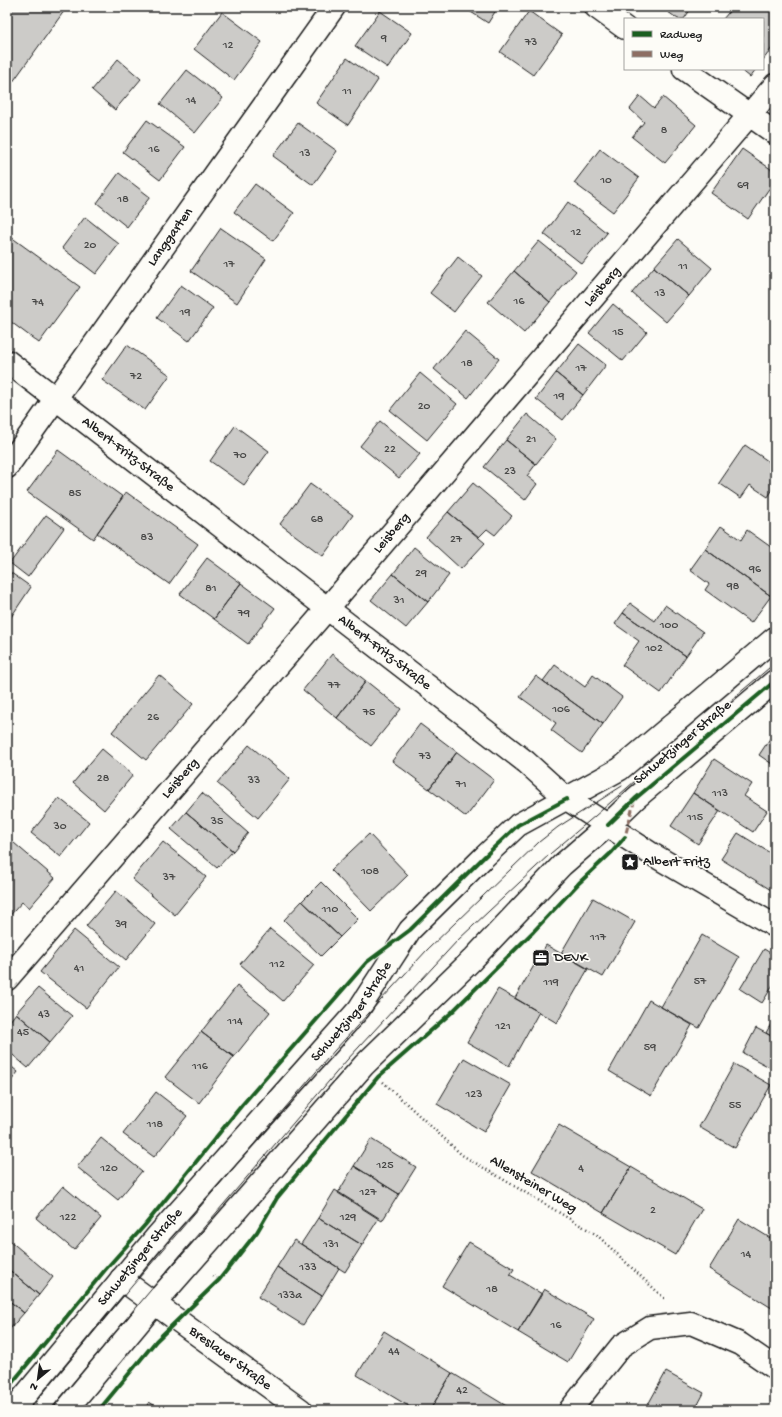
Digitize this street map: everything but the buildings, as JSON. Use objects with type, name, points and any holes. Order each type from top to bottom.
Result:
[{"type":"street","name":"Langgarten","points":[[7,467],[334,7]]},
{"type":"street","points":[[596,7],[624,27]]},
{"type":"street","points":[[685,70],[775,133]]},
{"type":"street","name":"Leisberg","points":[[7,979],[327,609],[775,85]]},
{"type":"street","name":"Albert-Fritz-Straße","points":[[7,361],[56,397],[327,609],[526,762],[567,799],[650,853],[775,926]]},
{"type":"street","name":"Schwetzinger Straße","points":[[13,1410],[158,1235],[359,1009],[410,930],[518,825],[620,769],[775,638]]},
{"type":"street","name":"Schwetzinger Straße","points":[[66,1410],[155,1303],[364,1065],[472,960],[562,865],[608,825],[636,798],[775,681]]},
{"type":"street","name":"Breslauer Straße","points":[[121,1279],[301,1410]]},
{"type":"street","points":[[570,1410],[621,1346],[650,1328],[691,1323],[740,1344],[775,1368]]},
{"type":"tram line","points":[[50,1410],[347,1060],[458,940],[550,854],[775,663]]},
{"type":"tram line","points":[[29,1410],[132,1286],[334,1051],[427,950],[539,842],[558,827],[622,786]]},
{"type":"marked path","points":[[622,840],[625,837],[634,802]]},
{"type":"cycle path","points":[[608,825],[636,798],[775,681]]},
{"type":"cycle path","points":[[7,1389],[105,1270],[145,1225],[242,1105],[367,962],[410,930],[518,825],[567,799]]},
{"type":"cycle path","points":[[99,1410],[156,1341],[219,1280],[257,1232],[277,1198],[378,1077],[451,1013],[533,932],[625,837]]},
{"type":"place","name":"Albert Fritz","points":[[630,862]]},
{"type":"place","name":"DEVK","points":[[541,958]]}]
